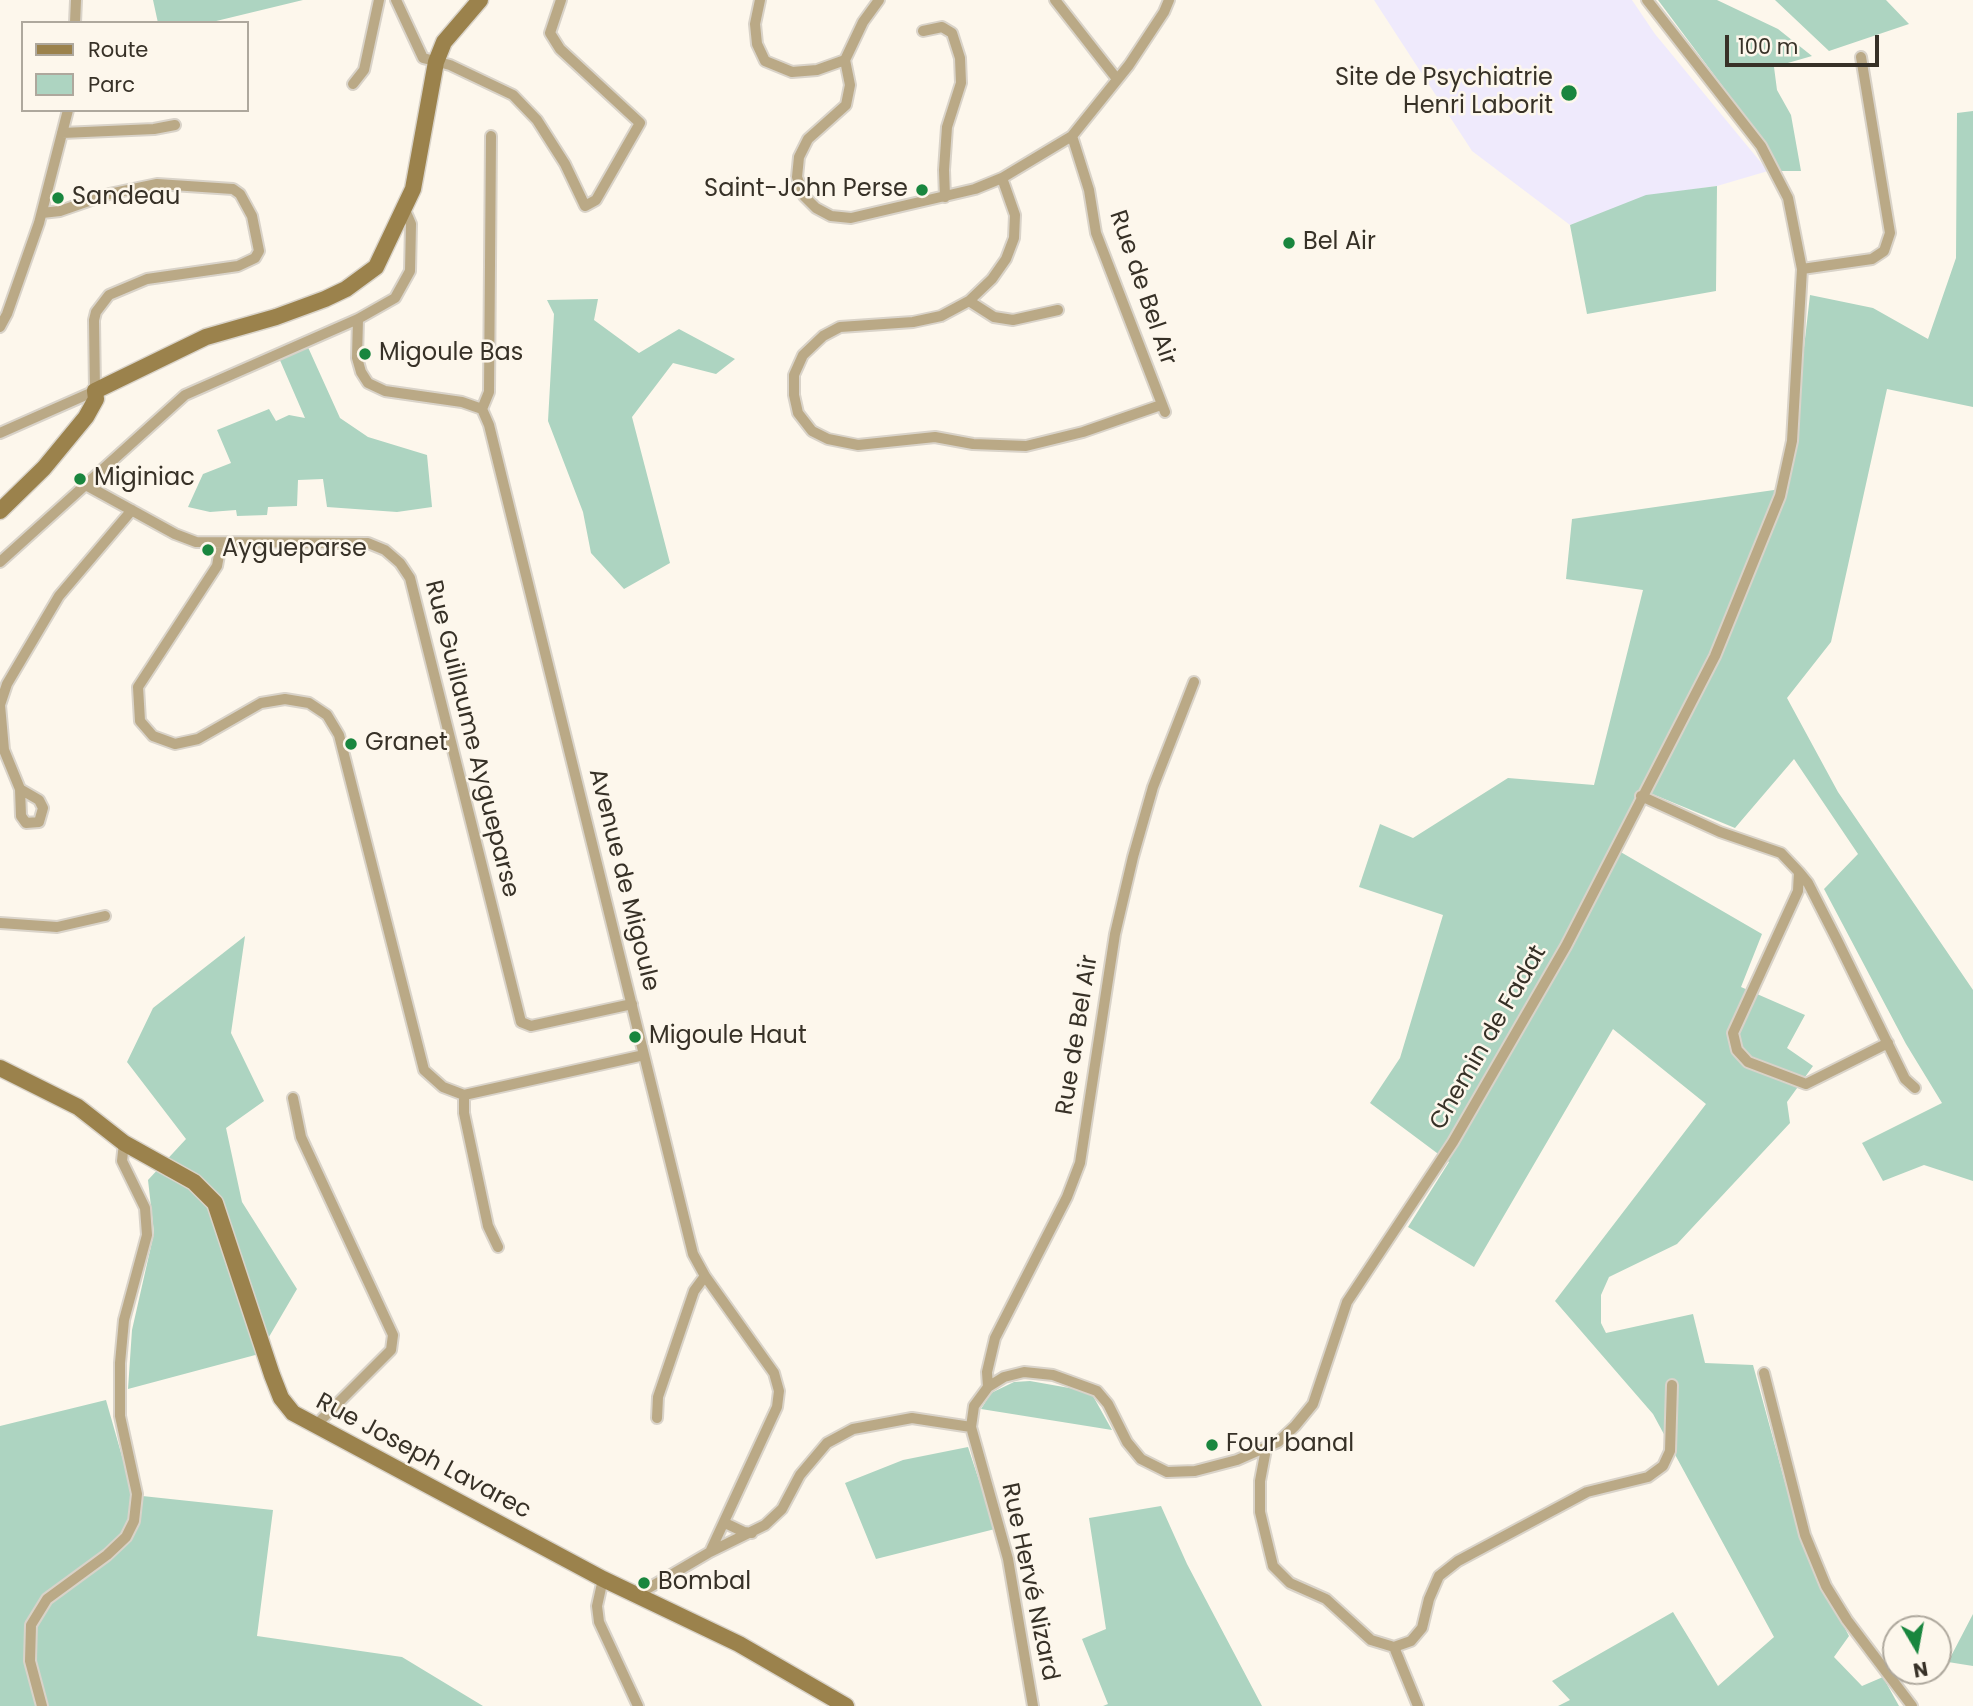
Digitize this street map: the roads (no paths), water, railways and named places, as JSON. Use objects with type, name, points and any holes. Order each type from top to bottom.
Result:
[{"type":"street","points":[[75,21],[76,0]]},
{"type":"street","points":[[353,84],[363,70],[379,0]]},
{"type":"street","points":[[386,0],[401,16]]},
{"type":"street","points":[[396,0],[401,16],[423,58],[450,65],[513,95],[537,121],[565,164],[580,200],[586,206],[592,205],[640,123],[560,49],[550,33],[553,16],[561,0]]},
{"type":"street","points":[[0,433],[206,337],[276,317],[346,289],[376,267],[405,210],[419,167],[436,62],[444,42],[480,0]]},
{"type":"street","points":[[760,0],[755,24],[757,44],[765,61],[792,72],[817,70],[845,60]]},
{"type":"street","points":[[879,0],[863,22],[845,60],[849,85],[846,105],[808,139],[799,157],[797,177],[804,196],[816,208],[831,216],[851,218],[945,197],[1002,178],[1072,136],[1157,23],[1169,0]]},
{"type":"street","points":[[1055,0],[1117,79]]},
{"type":"street","name":"Chemin de Fadat","points":[[988,1387],[1004,1377],[1024,1372],[1053,1376],[1097,1391],[1141,1458],[1167,1472],[1206,1469],[1266,1449],[1295,1426],[1312,1404],[1347,1302],[1453,1142],[1566,946],[1715,656],[1780,496],[1792,440],[1802,269],[1788,198],[1760,146],[1647,0]]},
{"type":"street","points":[[923,31],[942,27],[952,33],[960,58],[961,83],[947,127],[945,197]]},
{"type":"street","points":[[1802,269],[1872,259],[1884,251],[1890,233],[1861,57]]},
{"type":"street","points":[[0,327],[8,314],[42,213],[67,112]]},
{"type":"street","points":[[62,133],[154,129],[175,125]]},
{"type":"street","points":[[358,319],[357,358],[362,376],[368,383],[385,391],[463,402],[482,409],[489,392],[491,136]]},
{"type":"street","name":"Rue de Bel Air","points":[[970,301],[941,316],[913,322],[855,324],[823,336],[803,355],[794,375],[798,413],[813,430],[828,439],[858,445],[935,437],[973,444],[1026,446],[1163,409],[1096,233],[1089,190],[1072,136]]},
{"type":"street","points":[[1002,178],[1015,215],[1014,239],[992,279],[970,301],[994,317],[1013,320],[1058,310]]},
{"type":"street","points":[[0,511],[44,468],[86,417],[96,399],[94,320],[109,295],[147,279],[248,263],[259,251],[258,233],[240,194],[233,189],[157,184],[109,194],[60,211],[42,213]]},
{"type":"street","points":[[0,562],[184,395],[358,319],[395,298],[409,276],[411,224],[405,210]]},
{"type":"street","name":"Avenue de Migoule","points":[[482,409],[489,425],[693,1254],[705,1276],[774,1373],[779,1391],[778,1407],[726,1523],[710,1552]]},
{"type":"street","name":"Rue Guillaume Aygueparse","points":[[84,484],[186,538],[221,544],[368,543],[385,550],[400,563],[410,578],[521,1021],[531,1026],[632,1004]]},
{"type":"street","points":[[20,789],[4,750],[0,723],[0,705],[7,684],[59,596],[132,510]]},
{"type":"street","points":[[221,544],[217,566],[138,687],[140,721],[153,736],[175,744],[198,739],[261,703],[285,699],[309,703],[327,715],[338,735],[424,1070],[443,1087],[464,1095],[644,1055]]},
{"type":"street","name":"Rue de Bel Air","points":[[988,1387],[987,1371],[995,1338],[1067,1197],[1080,1163],[1115,934],[1133,857],[1153,787],[1194,682]]},
{"type":"street","points":[[1641,796],[1720,832],[1781,853],[1799,872],[1820,905],[1906,1079],[1915,1088]]},
{"type":"street","points":[[1799,872],[1798,891],[1733,1033],[1737,1050],[1748,1062],[1806,1084],[1888,1043]]},
{"type":"street","points":[[0,923],[57,928],[105,916]]},
{"type":"street","name":"Rue Joseph Lavarec","points":[[0,1068],[78,1107],[124,1143],[194,1182],[215,1203],[281,1398],[293,1413],[603,1579],[739,1644],[846,1706]]},
{"type":"street","points":[[464,1095],[464,1113],[488,1226],[498,1247]]},
{"type":"street","points":[[293,1098],[301,1137],[393,1335],[391,1350],[315,1426]]},
{"type":"street","points":[[42,1706],[30,1661],[31,1625],[47,1600],[107,1555],[126,1537],[134,1521],[137,1494],[120,1416],[120,1363],[124,1320],[147,1235],[145,1208],[122,1161],[124,1143]]},
{"type":"street","points":[[657,1418],[663,1383],[694,1291],[705,1276]]},
{"type":"street","points":[[1764,1373],[1805,1535],[1826,1586],[1847,1620],[1912,1706]]},
{"type":"street","points":[[1266,1449],[1260,1512],[1273,1566],[1290,1583],[1326,1599],[1371,1640],[1394,1647],[1411,1641],[1422,1628],[1429,1599],[1439,1576],[1458,1561],[1587,1492],[1648,1477],[1663,1466],[1670,1451],[1672,1385]]},
{"type":"street","points":[[639,1597],[647,1589],[710,1552],[765,1525],[782,1509],[800,1475],[827,1443],[853,1429],[912,1418],[971,1427],[974,1406],[988,1387]]},
{"type":"street","name":"Rue Hervé Nizard","points":[[971,1427],[1008,1559],[1034,1706]]},
{"type":"street","points":[[726,1523],[752,1533]]},
{"type":"street","points":[[603,1579],[597,1606],[599,1622],[638,1706]]},
{"type":"street","points":[[1394,1647],[1418,1706]]},
{"type":"place","name":"Site de Psychiatrie Henri Laborit","points":[[1569,93]]},
{"type":"place","name":"Saint-John Perse","points":[[922,190]]},
{"type":"place","name":"Sandeau","points":[[58,198]]},
{"type":"place","name":"Bel Air","points":[[1289,243]]},
{"type":"place","name":"Migoule Bas","points":[[365,354]]},
{"type":"place","name":"Miginiac","points":[[80,479]]},
{"type":"place","name":"Aygueparse","points":[[208,550]]},
{"type":"place","name":"Granet","points":[[351,744]]},
{"type":"place","name":"Migoule Haut","points":[[635,1037]]},
{"type":"place","name":"Four banal","points":[[1212,1445]]},
{"type":"place","name":"Bombal","points":[[644,1583]]}]
